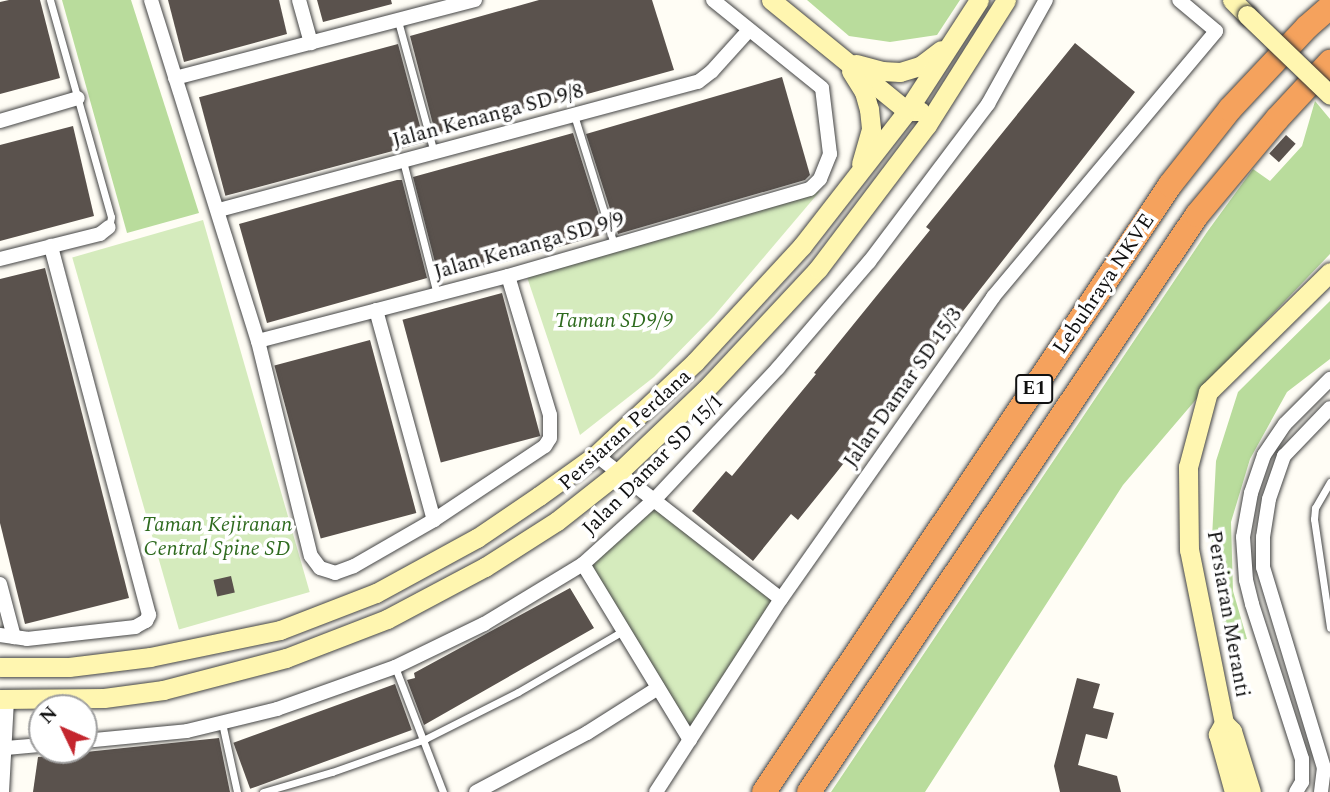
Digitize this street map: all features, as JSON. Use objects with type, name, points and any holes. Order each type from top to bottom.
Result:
[{"type":"highway","name":"Lebuhraya NKVE","points":[[764,792],[1170,185],[1230,109],[1307,27],[1330,7]]},
{"type":"highway","name":"Lebuhraya NKVE","points":[[809,792],[1197,215],[1284,111],[1330,62]]},
{"type":"main road","points":[[771,0],[907,111],[910,126],[899,162]]},
{"type":"main road","name":"Persiaran Perdana","points":[[0,667],[69,667],[150,657],[280,629],[376,593],[477,538],[596,455],[695,362],[802,246],[907,111],[979,0]]},
{"type":"main road","name":"Persiaran Perdana","points":[[4,700],[104,698],[163,690],[261,666],[387,619],[485,567],[556,521],[619,472],[706,389],[818,270],[951,88],[1006,0]]},
{"type":"main road","points":[[1232,0],[1330,95]]},
{"type":"main road","points":[[845,60],[882,72],[900,72],[920,66],[955,37]]},
{"type":"main road","points":[[845,60],[864,92],[869,109],[871,129],[857,175]]},
{"type":"main road","points":[[907,111],[921,111],[951,88]]},
{"type":"main road","name":"Persiaran Meranti","points":[[1239,791],[1218,734],[1224,723],[1189,550],[1188,467],[1208,392],[1330,272]]},
{"type":"main road","points":[[376,593],[387,619]]},
{"type":"street","points":[[151,0],[258,341],[311,556],[320,568],[335,573],[354,566],[434,520],[538,453],[550,438],[550,415],[508,276]]},
{"type":"street","points":[[299,0],[311,43]]},
{"type":"street","points":[[175,78],[398,21],[436,5],[475,0]]},
{"type":"street","points":[[713,0],[749,30]]},
{"type":"street","name":"Jalan Damar SD 15/1","points":[[98,740],[187,731],[222,723],[277,709],[396,667],[484,624],[583,565],[656,499],[778,368],[869,261],[988,104],[1046,0]]},
{"type":"street","name":"Jalan Damar SD 15/3","points":[[656,792],[781,599],[993,297],[1216,31],[1179,0]]},
{"type":"street","name":"Jalan Kenanga SD 9/8","points":[[219,210],[705,78],[749,30]]},
{"type":"street","name":"Jalan Kenanga SD 9/9","points":[[258,341],[508,276],[810,189],[820,180],[830,154],[825,95],[816,84],[749,30]]},
{"type":"street","points":[[0,121],[78,98]]},
{"type":"street","points":[[0,259],[100,234],[109,227]]},
{"type":"street","points":[[0,584],[7,636],[27,639],[135,627],[146,621],[148,608],[51,246]]},
{"type":"street","points":[[376,310],[434,520]]},
{"type":"street","name":"Persiaran Meranti","points":[[1296,792],[1302,782],[1302,759],[1252,604],[1246,580],[1243,537],[1251,493],[1264,455],[1285,424],[1330,379]]},
{"type":"street","name":"Persiaran Meranti","points":[[1321,792],[1324,768],[1264,567],[1263,537],[1269,499],[1284,456],[1330,408]]},
{"type":"street","points":[[596,455],[656,499],[781,599]]},
{"type":"street","points":[[583,565],[690,740]]},
{"type":"street","points":[[477,792],[587,733],[658,688]]},
{"type":"street","points":[[2,792],[6,748],[4,700]]},
{"type":"street","points":[[6,748],[28,746]]},
{"type":"lane","points":[[50,0],[111,217],[109,227]]},
{"type":"lane","points":[[398,21],[434,153]]},
{"type":"lane","points":[[574,115],[614,244]]},
{"type":"lane","points":[[403,161],[436,294]]},
{"type":"lane","points":[[1330,482],[1315,508],[1314,519],[1330,628]]},
{"type":"lane","points":[[263,792],[332,772],[425,739],[518,692],[623,631]]},
{"type":"lane","points":[[396,667],[443,792]]},
{"type":"lane","points":[[222,723],[237,792]]},
{"type":"green space","points":[[62,0],[131,0],[199,213],[127,233]]},
{"type":"green space","points":[[807,0],[960,0],[937,35],[890,42],[849,36]]},
{"type":"green space","points":[[1315,101],[1330,119],[1330,254],[1240,348],[1123,485],[925,792],[831,792],[1207,232],[1253,169],[1270,181],[1302,146]]},
{"type":"green space","name":"Taman SD9/9","points":[[820,191],[714,316],[654,377],[580,435],[526,274]]},
{"type":"green space","name":"Taman Kejiranan Central Spine SD","points":[[203,220],[310,592],[179,629],[72,257]]},
{"type":"green space","points":[[1330,301],[1330,359],[1287,392],[1250,459],[1231,522],[1233,591],[1247,639],[1226,643],[1211,557],[1216,461],[1238,392]]},
{"type":"green space","points":[[655,505],[774,598],[691,730],[590,566]]},
{"type":"building","points":[[40,0],[60,78],[0,94],[0,2]]},
{"type":"building","points":[[168,0],[279,0],[287,34],[184,62]]},
{"type":"building","points":[[317,0],[391,0],[392,4],[323,22]]},
{"type":"building","points":[[539,0],[652,0],[674,70],[436,136],[410,36]]},
{"type":"building","points":[[1075,43],[1135,92],[798,520],[791,514],[753,561],[692,511],[726,471],[732,476],[816,374],[814,373],[930,230],[926,227]]},
{"type":"building","points":[[398,44],[424,143],[225,196],[199,97]]},
{"type":"building","points":[[782,77],[810,175],[805,180],[618,234],[586,134]]},
{"type":"building","points":[[73,126],[94,216],[0,241],[0,145]]},
{"type":"building","points":[[573,133],[605,234],[443,279],[441,274],[438,274],[413,177]]},
{"type":"building","points":[[1286,135],[1296,144],[1279,162],[1269,154]]},
{"type":"building","points":[[402,180],[427,278],[267,323],[239,224]]},
{"type":"building","points":[[45,268],[129,598],[25,624],[0,523],[0,279]]},
{"type":"building","points":[[502,293],[540,436],[441,463],[403,320]]},
{"type":"building","points":[[370,340],[416,513],[321,539],[274,366]]},
{"type":"building","points":[[231,576],[235,593],[217,597],[213,580]]},
{"type":"building","points":[[570,588],[594,628],[424,725],[407,680],[415,678],[414,673]]},
{"type":"building","points":[[1077,678],[1100,684],[1093,708],[1114,713],[1107,739],[1086,734],[1078,765],[1117,776],[1121,792],[1060,792],[1054,766]]},
{"type":"building","points":[[395,684],[412,730],[250,789],[233,743]]},
{"type":"building","points":[[219,738],[230,792],[33,792],[37,764],[98,764],[98,751]]}]
